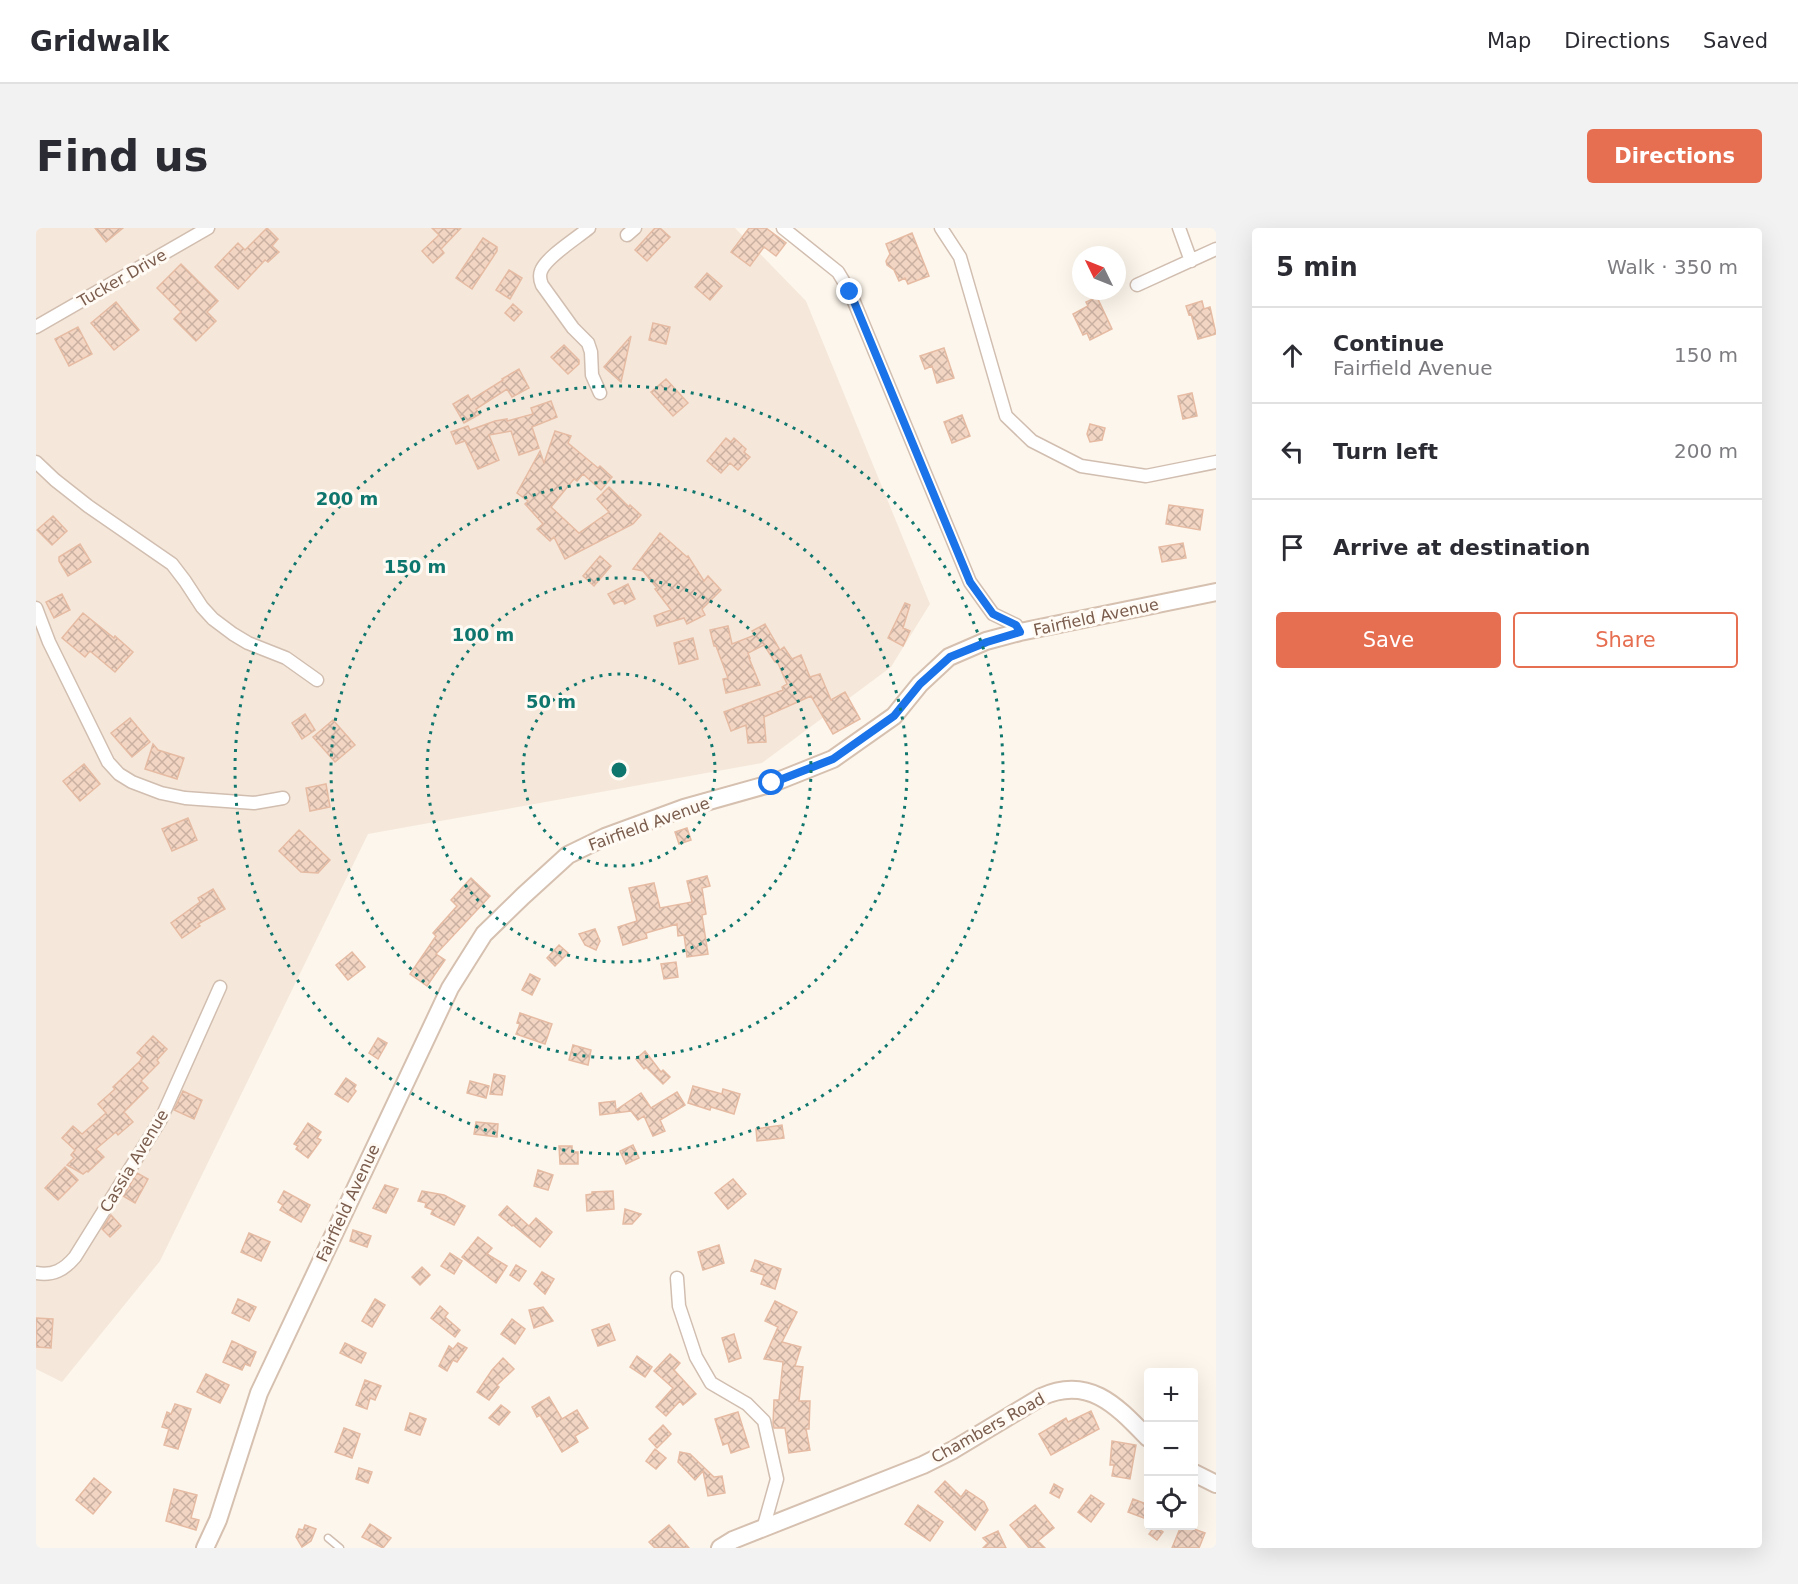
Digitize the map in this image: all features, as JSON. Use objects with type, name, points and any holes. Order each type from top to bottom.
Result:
[{"type":"street","name":"Tucker Drive","points":[[36,327],[208,228]]},
{"type":"street","points":[[589,228],[544,265],[540,272],[540,279],[573,328],[588,344],[591,352],[592,375],[600,393]]},
{"type":"street","points":[[783,228],[838,272],[850,292],[970,582],[993,614],[1016,625],[1020,632]]},
{"type":"street","points":[[941,228],[960,257],[1006,416],[1032,441],[1081,466],[1146,476],[1216,462]]},
{"type":"street","points":[[1179,228],[1191,261]]},
{"type":"street","points":[[1137,285],[1216,249]]},
{"type":"street","points":[[36,462],[60,485],[172,564],[202,608],[213,619],[248,643],[286,658],[317,680]]},
{"type":"street","name":"Fairfield Avenue","points":[[205,1548],[218,1520],[259,1393],[450,988],[484,933],[568,855],[605,837],[684,808],[772,783],[833,759],[894,716],[920,684],[950,657],[1020,632],[1216,592]]},
{"type":"street","points":[[36,608],[49,642],[108,762],[119,774],[146,789],[185,798],[254,803],[283,798]]},
{"type":"street","name":"Cassia Avenue","points":[[36,1273],[46,1275],[57,1272],[68,1266],[75,1257],[162,1119],[220,987]]},
{"type":"street","points":[[677,1278],[680,1306],[696,1357],[711,1383],[747,1404],[764,1421],[777,1479],[763,1529]]},
{"type":"street","name":"Chambers Road","points":[[720,1548],[733,1540],[933,1460],[1054,1391],[1075,1390],[1095,1394],[1113,1403],[1144,1433]]},
{"type":"street","points":[[1198,1475],[1216,1484]]},
{"type":"lane","points":[[328,1538],[340,1548]]},
{"type":"shaded area","points":[[36,228],[735,228],[806,301],[930,604],[891,667],[762,763],[368,834],[160,1261],[62,1382],[36,1369]]},
{"type":"building","points":[[95,228],[123,228],[106,242]]},
{"type":"building","points":[[267,228],[278,239],[272,246],[279,252],[268,262],[265,260],[238,289],[215,267],[238,243],[245,250]]},
{"type":"building","points":[[432,228],[461,228],[441,249],[444,253],[433,263],[422,251],[439,235]]},
{"type":"building","points":[[655,228],[660,228],[670,237],[647,261],[635,250]]},
{"type":"building","points":[[749,228],[766,228],[786,243],[776,256],[764,247],[750,266],[731,252]]},
{"type":"building","points":[[912,233],[929,276],[908,284],[905,278],[899,281],[894,270],[887,265],[886,261],[890,254],[886,244]]},
{"type":"building","points":[[483,238],[497,247],[497,251],[472,289],[456,278]]},
{"type":"building","points":[[181,264],[218,301],[207,312],[216,321],[196,341],[174,319],[181,312],[157,288]]},
{"type":"building","points":[[509,270],[522,278],[510,299],[496,290]]},
{"type":"building","points":[[707,273],[722,286],[710,300],[695,287]]},
{"type":"building","points":[[1098,300],[1112,329],[1090,340],[1087,333],[1083,335],[1073,314],[1088,306],[1086,302]]},
{"type":"building","points":[[1202,301],[1204,309],[1210,307],[1216,334],[1198,339],[1191,314],[1189,315],[1186,306]]},
{"type":"building","points":[[116,302],[139,330],[114,350],[91,323]]},
{"type":"building","points":[[513,304],[522,312],[514,321],[505,313]]},
{"type":"building","points":[[653,323],[670,327],[666,344],[649,340]]},
{"type":"building","points":[[78,327],[92,354],[69,366],[55,339]]},
{"type":"building","points":[[631,336],[621,382],[604,367]]},
{"type":"building","points":[[564,345],[579,360],[579,364],[568,374],[551,357]]},
{"type":"building","points":[[944,348],[954,378],[937,383],[932,366],[925,369],[920,356]]},
{"type":"building","points":[[519,369],[529,388],[512,397],[507,389],[476,409],[480,414],[464,423],[453,404],[468,395],[471,400]]},
{"type":"building","points":[[666,379],[688,403],[673,416],[651,392]]},
{"type":"building","points":[[1192,393],[1197,416],[1183,419],[1178,396]]},
{"type":"building","points":[[551,401],[557,417],[532,427],[539,448],[519,455],[511,431],[489,435],[499,460],[478,469],[465,441],[456,444],[451,432],[468,426],[470,430],[495,421],[507,419],[507,421],[533,414],[531,408]]},
{"type":"building","points":[[962,415],[970,436],[952,443],[944,422]]},
{"type":"building","points":[[1090,424],[1105,428],[1102,440],[1090,442],[1087,434]]},
{"type":"building","points":[[555,431],[571,436],[568,443],[612,477],[601,490],[583,474],[577,481],[574,479],[551,507],[579,533],[609,512],[597,499],[609,487],[629,507],[630,505],[641,515],[633,524],[565,559],[554,537],[550,541],[537,529],[543,524],[525,504],[528,501],[517,493],[540,451],[544,463]]},
{"type":"building","points":[[726,438],[731,442],[734,438],[746,449],[744,452],[750,457],[738,470],[730,463],[721,473],[707,461]]},
{"type":"building","points":[[1169,505],[1203,510],[1200,530],[1166,524]]},
{"type":"building","points":[[53,516],[67,531],[52,545],[37,530]]},
{"type":"building","points":[[660,533],[688,556],[704,581],[708,576],[721,590],[702,609],[705,615],[687,624],[684,618],[657,626],[654,616],[671,610],[643,571],[633,569]]},
{"type":"building","points":[[1183,543],[1186,558],[1162,562],[1159,547]]},
{"type":"building","points":[[80,544],[91,562],[68,576],[59,557]]},
{"type":"building","points":[[600,556],[611,566],[594,586],[583,576]]},
{"type":"building","points":[[628,584],[635,599],[625,604],[623,600],[614,604],[608,594]]},
{"type":"building","points":[[62,594],[70,610],[54,618],[46,602]]},
{"type":"building","points":[[905,603],[910,605],[903,628],[910,631],[903,646],[888,638]]},
{"type":"building","points":[[83,613],[133,652],[115,672],[90,651],[85,657],[62,638]]},
{"type":"building","points":[[765,624],[780,650],[784,647],[792,659],[801,655],[810,677],[820,674],[831,700],[845,692],[860,719],[833,734],[811,696],[764,717],[766,742],[748,743],[746,725],[731,731],[724,712],[783,690],[782,687],[787,684],[777,661],[775,662],[764,645],[748,653],[760,685],[726,693],[723,679],[728,678],[716,646],[714,646],[710,630],[728,626],[732,644],[755,635],[752,631]]},
{"type":"building","points":[[693,638],[698,659],[679,664],[674,643]]},
{"type":"building","points":[[305,714],[315,730],[302,739],[292,723]]},
{"type":"building","points":[[130,718],[150,742],[132,757],[111,733]]},
{"type":"building","points":[[333,720],[355,745],[335,762],[313,737]]},
{"type":"building","points":[[153,744],[158,750],[184,758],[177,779],[145,769]]},
{"type":"building","points":[[84,764],[100,784],[80,801],[63,781]]},
{"type":"building","points":[[326,784],[330,807],[310,811],[306,788]]},
{"type":"building","points":[[188,818],[197,840],[172,851],[162,829]]},
{"type":"building","points":[[687,828],[691,840],[679,844],[675,832]]},
{"type":"building","points":[[299,830],[330,860],[318,873],[301,872],[279,851]]},
{"type":"building","points":[[707,876],[710,886],[702,888],[706,914],[702,915],[708,954],[687,957],[684,935],[678,936],[677,924],[646,933],[647,938],[623,945],[618,927],[637,921],[629,888],[654,883],[660,908],[692,902],[687,881]]},
{"type":"building","points":[[471,878],[490,896],[436,954],[445,960],[427,986],[410,974],[436,936],[433,933],[457,906],[451,900]]},
{"type":"building","points":[[213,889],[225,909],[198,924],[200,926],[182,938],[171,923],[200,902],[198,898]]},
{"type":"building","points":[[595,929],[600,941],[596,950],[585,945],[579,934]]},
{"type":"building","points":[[559,945],[568,953],[555,966],[547,958]]},
{"type":"building","points":[[352,952],[365,967],[348,980],[336,965]]},
{"type":"building","points":[[676,962],[678,977],[664,979],[661,964]]},
{"type":"building","points":[[530,974],[540,979],[532,995],[522,990]]},
{"type":"building","points":[[520,1013],[552,1024],[545,1044],[516,1034],[520,1024],[517,1023]]},
{"type":"building","points":[[153,1036],[167,1049],[157,1060],[159,1063],[141,1081],[148,1088],[124,1112],[133,1122],[118,1135],[116,1132],[96,1149],[104,1157],[88,1172],[83,1174],[67,1165],[74,1158],[71,1155],[75,1150],[62,1138],[73,1126],[82,1134],[106,1113],[98,1104],[140,1061],[142,1057],[137,1053]]},
{"type":"building","points":[[378,1038],[387,1043],[378,1059],[369,1053]]},
{"type":"building","points":[[573,1045],[591,1050],[588,1065],[569,1060]]},
{"type":"building","points":[[645,1051],[661,1072],[663,1070],[670,1077],[663,1084],[646,1067],[644,1069],[636,1059]]},
{"type":"building","points":[[494,1074],[505,1076],[502,1095],[490,1094]]},
{"type":"building","points":[[346,1078],[356,1085],[354,1089],[356,1091],[348,1102],[335,1094]]},
{"type":"building","points":[[470,1081],[489,1086],[486,1098],[467,1093]]},
{"type":"building","points":[[693,1086],[722,1094],[723,1089],[740,1094],[734,1114],[688,1103]]},
{"type":"building","points":[[183,1091],[202,1100],[194,1119],[174,1110]]},
{"type":"building","points":[[677,1092],[685,1105],[660,1120],[665,1131],[653,1136],[644,1116],[638,1120],[631,1111],[600,1115],[599,1103],[615,1101],[616,1110],[641,1093],[651,1108]]},
{"type":"building","points":[[476,1122],[498,1124],[497,1137],[474,1134]]},
{"type":"building","points":[[308,1123],[321,1132],[317,1138],[321,1140],[308,1158],[296,1149],[298,1146],[294,1144]]},
{"type":"building","points":[[782,1125],[784,1138],[757,1141],[756,1129]]},
{"type":"building","points":[[633,1145],[639,1158],[626,1164],[620,1151]]},
{"type":"building","points":[[559,1146],[572,1146],[572,1152],[578,1152],[578,1164],[560,1164]]},
{"type":"building","points":[[65,1167],[78,1180],[58,1200],[45,1188]]},
{"type":"building","points":[[538,1170],[553,1175],[548,1190],[534,1186]]},
{"type":"building","points":[[137,1173],[148,1179],[135,1203],[123,1196]]},
{"type":"building","points":[[733,1179],[746,1194],[728,1209],[715,1193]]},
{"type":"building","points":[[385,1185],[398,1189],[386,1213],[373,1208]]},
{"type":"building","points":[[284,1191],[310,1205],[301,1222],[280,1210],[283,1205],[278,1202]]},
{"type":"building","points":[[422,1191],[444,1195],[465,1206],[454,1225],[431,1214],[433,1210],[425,1207],[426,1203],[418,1201]]},
{"type":"building","points":[[613,1191],[614,1209],[587,1211],[586,1195],[592,1192]]},
{"type":"building","points":[[507,1206],[529,1226],[536,1218],[552,1232],[540,1247],[499,1215]]},
{"type":"building","points":[[625,1209],[641,1214],[632,1224],[623,1224]]},
{"type":"building","points":[[111,1215],[121,1226],[110,1237],[102,1229]]},
{"type":"building","points":[[353,1230],[371,1236],[367,1247],[350,1241]]},
{"type":"building","points":[[249,1233],[270,1242],[261,1261],[241,1252]]},
{"type":"building","points":[[478,1237],[492,1248],[487,1254],[507,1266],[496,1283],[462,1257]]},
{"type":"building","points":[[719,1245],[724,1263],[703,1270],[698,1252]]},
{"type":"building","points":[[450,1253],[462,1261],[454,1274],[441,1266]]},
{"type":"building","points":[[755,1260],[781,1269],[775,1289],[761,1284],[764,1275],[751,1271]]},
{"type":"building","points":[[516,1265],[526,1271],[519,1281],[510,1275]]},
{"type":"building","points":[[422,1267],[430,1275],[420,1285],[412,1277]]},
{"type":"building","points":[[542,1272],[554,1279],[545,1294],[534,1284]]},
{"type":"building","points":[[238,1299],[256,1307],[249,1321],[232,1313]]},
{"type":"building","points":[[375,1299],[385,1305],[372,1327],[362,1321]]},
{"type":"building","points":[[775,1301],[797,1312],[782,1342],[801,1347],[795,1366],[803,1367],[799,1401],[810,1401],[809,1429],[806,1429],[810,1450],[789,1453],[785,1428],[774,1428],[773,1424],[774,1400],[779,1400],[783,1362],[764,1359],[778,1327],[765,1321]]},
{"type":"building","points":[[440,1306],[448,1313],[445,1317],[460,1330],[455,1337],[431,1318]]},
{"type":"building","points":[[543,1307],[553,1321],[534,1328],[529,1310]]},
{"type":"building","points":[[36,1318],[53,1319],[51,1348],[36,1347]]},
{"type":"building","points":[[512,1319],[525,1329],[515,1344],[501,1334]]},
{"type":"building","points":[[609,1324],[615,1340],[598,1346],[592,1330]]},
{"type":"building","points":[[734,1334],[741,1358],[729,1362],[722,1338]]},
{"type":"building","points":[[232,1341],[256,1352],[250,1366],[245,1364],[242,1370],[223,1362]]},
{"type":"building","points":[[345,1343],[366,1353],[361,1363],[340,1353]]},
{"type":"building","points":[[458,1343],[467,1348],[457,1362],[453,1360],[447,1371],[439,1366],[449,1346],[453,1349]]},
{"type":"building","points":[[670,1354],[680,1363],[674,1370],[696,1394],[683,1405],[680,1401],[666,1416],[656,1407],[673,1388],[654,1371]]},
{"type":"building","points":[[637,1356],[652,1367],[645,1377],[630,1367]]},
{"type":"building","points":[[503,1358],[514,1369],[497,1385],[499,1387],[489,1400],[477,1392]]},
{"type":"building","points":[[206,1374],[229,1385],[220,1403],[197,1392]]},
{"type":"building","points":[[365,1380],[381,1386],[375,1400],[370,1398],[367,1409],[356,1405]]},
{"type":"building","points":[[549,1397],[562,1419],[577,1410],[588,1428],[575,1436],[578,1442],[562,1452],[540,1415],[537,1417],[532,1407]]},
{"type":"building","points":[[175,1404],[191,1409],[178,1449],[164,1445],[169,1429],[162,1427],[167,1412],[171,1414]]},
{"type":"building","points":[[501,1405],[510,1412],[499,1425],[489,1418]]},
{"type":"building","points":[[1091,1411],[1099,1429],[1051,1455],[1039,1434],[1066,1418],[1068,1422]]},
{"type":"building","points":[[738,1412],[749,1447],[731,1453],[728,1443],[723,1445],[715,1419]]},
{"type":"building","points":[[410,1413],[426,1419],[420,1435],[405,1430]]},
{"type":"building","points":[[663,1425],[671,1434],[657,1448],[649,1439]]},
{"type":"building","points":[[344,1428],[360,1434],[352,1458],[335,1452]]},
{"type":"building","points":[[1112,1441],[1136,1445],[1130,1479],[1112,1476],[1114,1465],[1110,1465]]},
{"type":"building","points":[[655,1449],[666,1458],[656,1469],[646,1461]]},
{"type":"building","points":[[680,1452],[690,1454],[714,1477],[722,1476],[725,1493],[708,1496],[703,1471],[695,1480],[678,1462]]},
{"type":"building","points":[[359,1468],[372,1472],[368,1483],[356,1479]]},
{"type":"building","points":[[94,1478],[111,1492],[93,1514],[76,1500]]},
{"type":"building","points":[[945,1481],[961,1497],[966,1490],[984,1502],[988,1510],[975,1530],[935,1492]]},
{"type":"building","points":[[1054,1484],[1063,1489],[1059,1498],[1050,1493]]},
{"type":"building","points":[[174,1489],[197,1495],[191,1518],[199,1520],[196,1530],[166,1521]]},
{"type":"building","points":[[1091,1495],[1104,1504],[1091,1522],[1078,1512]]},
{"type":"building","points":[[1133,1499],[1144,1503],[1144,1518],[1128,1512]]},
{"type":"building","points":[[918,1505],[943,1522],[930,1541],[905,1524]]},
{"type":"building","points":[[1035,1505],[1054,1528],[1038,1541],[1045,1548],[1029,1548],[1010,1525]]},
{"type":"building","points":[[370,1524],[391,1538],[383,1548],[362,1537]]},
{"type":"building","points":[[305,1525],[316,1529],[311,1541],[302,1547],[296,1537],[299,1529],[303,1530]]},
{"type":"building","points":[[669,1525],[689,1548],[655,1548],[649,1542]]},
{"type":"building","points":[[1152,1530],[1163,1532],[1157,1540],[1149,1534]]},
{"type":"building","points":[[1179,1530],[1197,1530],[1205,1533],[1199,1548],[1172,1548]]},
{"type":"building","points":[[998,1531],[1006,1548],[983,1548],[988,1543],[983,1538]]},
{"type":"route","points":[[772,783],[833,759],[894,716],[920,684],[950,657],[1020,632],[1016,625],[993,614],[970,582],[850,292]]}]
